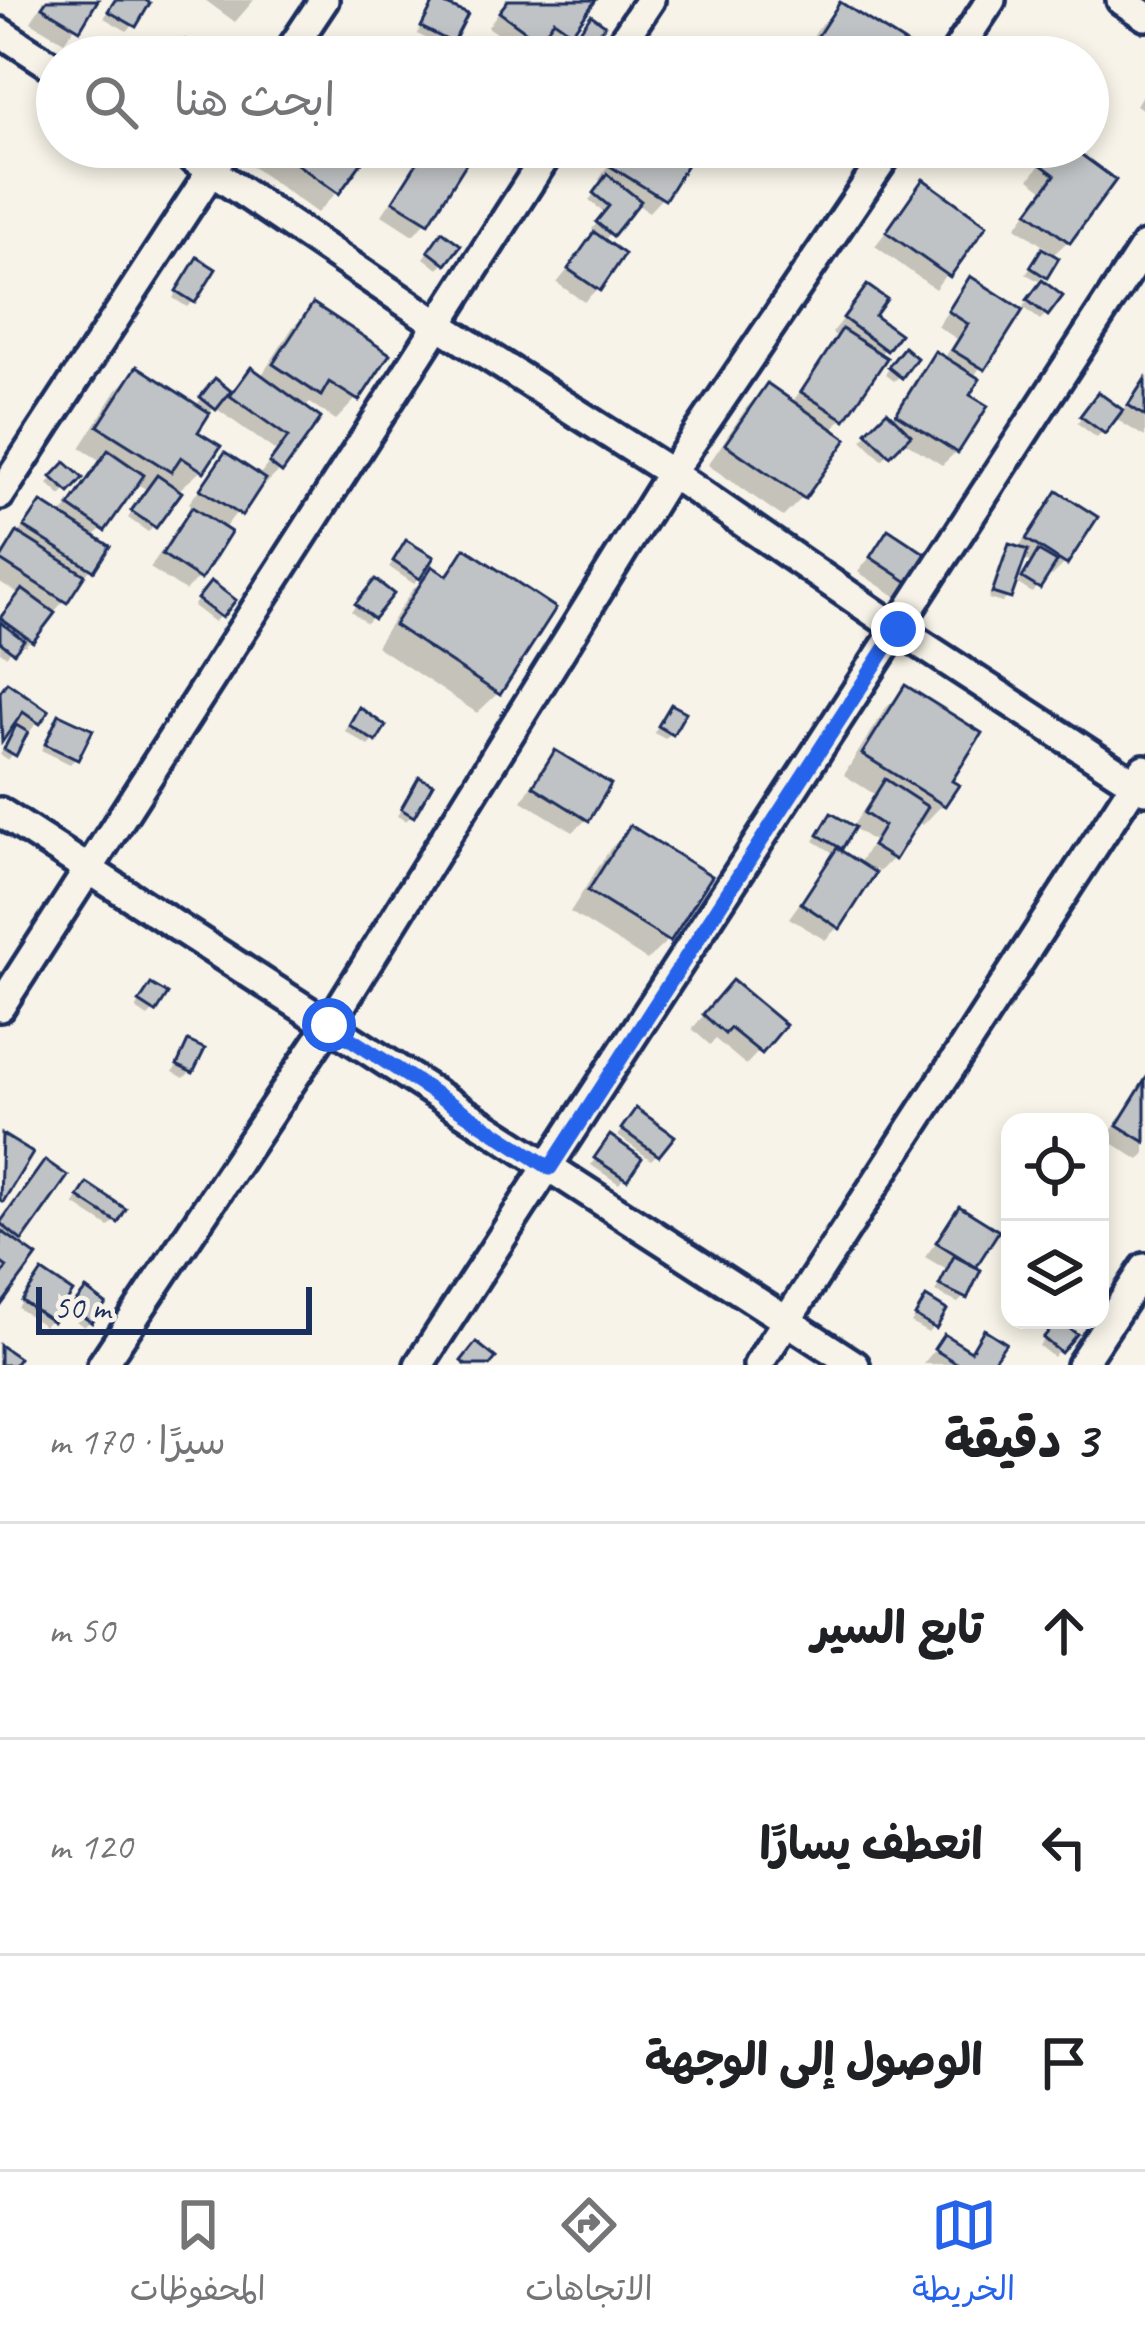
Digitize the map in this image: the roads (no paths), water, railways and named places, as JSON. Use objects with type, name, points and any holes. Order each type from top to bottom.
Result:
[{"type":"street","points":[[300,36],[323,0]]},
{"type":"street","points":[[626,36],[650,0]]},
{"type":"street","points":[[966,36],[991,0]]},
{"type":"street","points":[[1121,0],[1145,16]]},
{"type":"street","points":[[0,32],[36,55]]},
{"type":"street","points":[[0,495],[213,168]]},
{"type":"street","points":[[231,168],[436,323],[670,473],[898,629],[1142,780],[758,1365]]},
{"type":"street","points":[[0,1007],[538,168]]},
{"type":"street","points":[[103,1365],[329,1025],[670,473],[878,168]]},
{"type":"street","points":[[419,1365],[1145,246]]},
{"type":"street","points":[[0,812],[855,1365]]},
{"type":"street","points":[[1082,1365],[1137,1300],[1145,1268]]}]
